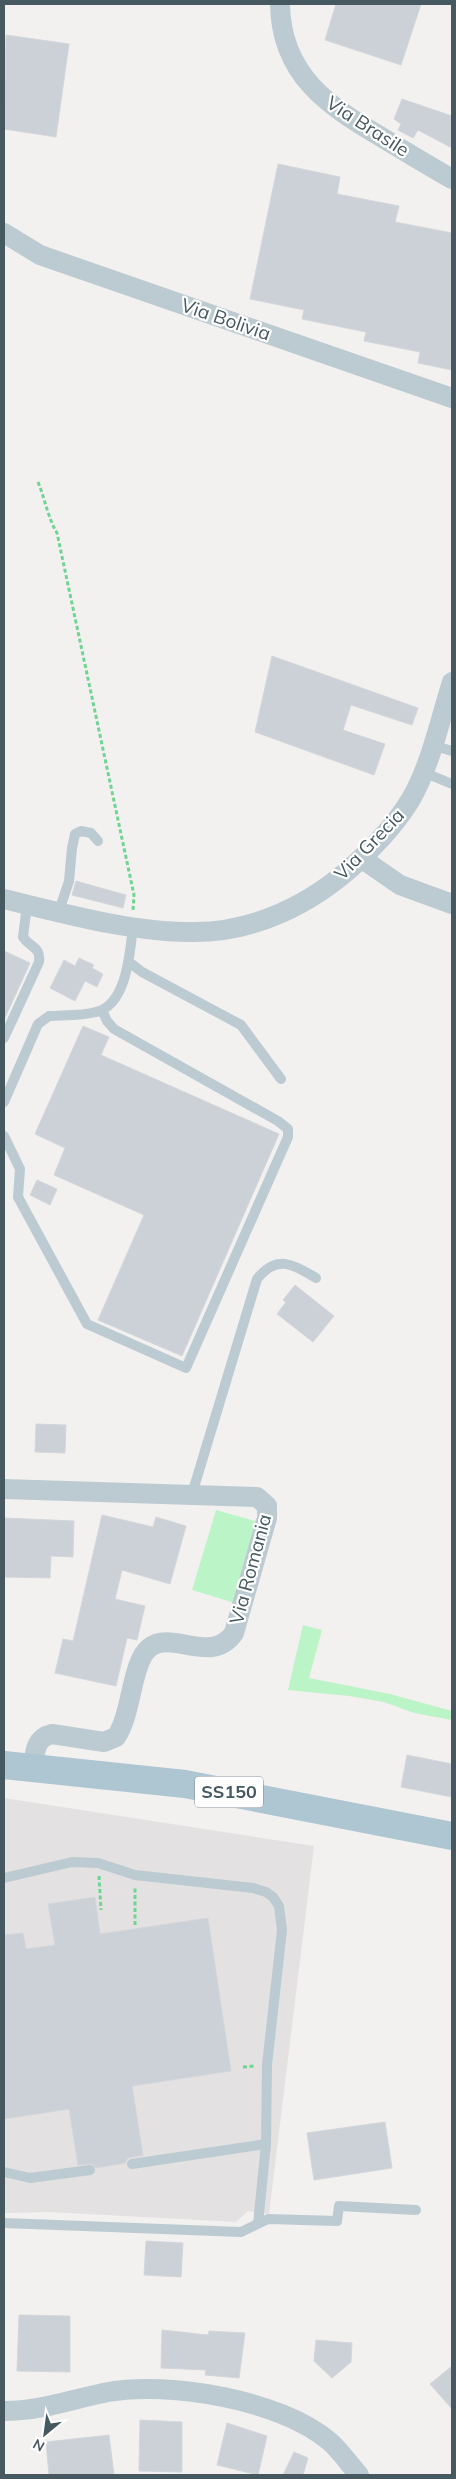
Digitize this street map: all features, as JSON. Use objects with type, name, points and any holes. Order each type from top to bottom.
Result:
[{"type":"main road","name":"SS150","points":[[4,1765],[185,1784],[452,1836]]},
{"type":"street","name":"Via Brasile","points":[[280,4],[284,34],[289,52],[310,86],[351,119],[452,179]]},
{"type":"street","name":"Via Bolivia","points":[[4,233],[40,255],[452,398]]},
{"type":"street","name":"Via Grecia","points":[[4,899],[133,926],[194,932],[232,927],[270,918],[308,900],[337,880],[361,858],[399,816],[411,799],[423,772],[452,682]]},
{"type":"street","points":[[361,858],[400,884],[452,904]]},
{"type":"street","name":"Via Romania","points":[[4,1489],[257,1497],[267,1506],[267,1518],[234,1633],[227,1643],[215,1648],[168,1643],[151,1646],[142,1655],[126,1715],[116,1737],[104,1742],[52,1734],[46,1736],[37,1744],[33,1767]]},
{"type":"street","points":[[4,2411],[28,2411],[110,2392],[169,2389],[236,2400],[288,2416],[329,2441],[359,2475]]},
{"type":"lane","points":[[432,745],[452,751]]},
{"type":"lane","points":[[423,772],[452,784]]},
{"type":"lane","points":[[59,911],[69,881],[72,848],[76,834],[81,831],[91,833],[98,841]]},
{"type":"lane","points":[[4,1038],[39,962],[40,955],[36,947],[23,937],[27,905]]},
{"type":"lane","points":[[4,1102],[38,1024],[43,1019],[49,1016],[95,1013],[102,1010],[116,998],[129,962],[133,926]]},
{"type":"lane","points":[[129,962],[142,972],[241,1025],[281,1079]]},
{"type":"lane","points":[[4,1136],[20,1169],[18,1197],[86,1324],[186,1368],[288,1137],[288,1129],[278,1121],[114,1029],[106,1021],[102,1010]]},
{"type":"lane","points":[[192,1494],[257,1280],[266,1268],[277,1263],[303,1269],[316,1278]]},
{"type":"lane","points":[[4,1878],[72,1862],[98,1863],[136,1876],[253,1888],[266,1892],[279,1906],[282,1930],[268,2065],[266,2144],[258,2224]]},
{"type":"lane","points":[[132,2164],[266,2144]]},
{"type":"lane","points":[[4,2172],[30,2178],[90,2170]]},
{"type":"lane","points":[[4,2223],[241,2232],[268,2219],[337,2221],[339,2206],[416,2210]]},
{"type":"path","points":[[38,482],[47,504],[52,524],[57,533],[71,598],[134,895],[133,926]]},
{"type":"path","points":[[98,1863],[101,1910]]},
{"type":"path","points":[[135,1925],[136,1876]]},
{"type":"shaded area","points":[[4,1798],[314,1846],[269,2214],[248,2211],[236,2222],[49,2212],[4,2213]]},
{"type":"green space","points":[[216,1510],[259,1522],[235,1603],[192,1590]]},
{"type":"green space","points":[[303,1625],[322,1630],[309,1678],[390,1694],[452,1711],[452,1720],[414,1713],[384,1702],[349,1696],[288,1690]]},
{"type":"building","points":[[336,4],[421,4],[401,65],[325,40]]},
{"type":"building","points":[[6,35],[69,44],[56,137],[4,129]]},
{"type":"building","points":[[402,99],[452,116],[452,148],[418,130],[413,138],[398,130],[401,124],[394,119]]},
{"type":"building","points":[[278,164],[340,177],[337,194],[399,206],[395,222],[452,233],[452,370],[418,363],[420,352],[364,341],[366,332],[302,319],[304,310],[250,299]]},
{"type":"building","points":[[272,656],[418,708],[412,725],[351,705],[343,730],[385,744],[374,775],[255,732]]},
{"type":"building","points":[[76,881],[126,895],[123,908],[72,895]]},
{"type":"building","points":[[4,951],[30,963],[4,1020]]},
{"type":"building","points":[[79,958],[94,965],[92,968],[103,974],[97,987],[85,981],[75,1001],[50,988],[64,960],[75,966]]},
{"type":"building","points":[[83,1026],[109,1037],[101,1055],[279,1134],[182,1356],[98,1320],[144,1215],[54,1175],[65,1148],[35,1134]]},
{"type":"building","points":[[37,1180],[57,1189],[50,1205],[30,1195]]},
{"type":"building","points":[[295,1285],[334,1316],[313,1342],[277,1314],[286,1302],[283,1300]]},
{"type":"building","points":[[36,1424],[66,1425],[65,1453],[35,1452]]},
{"type":"building","points":[[102,1515],[153,1527],[156,1517],[186,1526],[170,1584],[122,1570],[115,1599],[145,1606],[137,1640],[127,1638],[116,1686],[55,1673],[63,1639],[73,1641]]},
{"type":"building","points":[[4,1518],[74,1521],[73,1557],[51,1556],[50,1578],[4,1577]]},
{"type":"building","points":[[407,1755],[452,1764],[452,1797],[401,1787]]},
{"type":"building","points":[[95,1897],[100,1934],[208,1918],[231,2071],[132,2086],[143,2155],[128,2158],[125,2163],[96,2168],[92,2164],[78,2165],[69,2109],[4,2119],[4,1935],[23,1933],[26,1949],[55,1945],[48,1904]]},
{"type":"building","points":[[385,2122],[392,2168],[314,2180],[307,2133]]},
{"type":"building","points":[[146,2241],[183,2243],[181,2277],[144,2275]]},
{"type":"building","points":[[19,2315],[70,2316],[70,2372],[17,2371]]},
{"type":"building","points":[[162,2330],[208,2335],[209,2331],[245,2333],[239,2378],[205,2375],[206,2370],[161,2368]]},
{"type":"building","points":[[316,2340],[352,2343],[351,2362],[332,2378],[314,2361]]},
{"type":"building","points":[[452,2366],[452,2409],[430,2384]]},
{"type":"building","points":[[140,2420],[182,2422],[182,2472],[139,2471]]},
{"type":"building","points":[[227,2423],[267,2436],[258,2475],[217,2465]]},
{"type":"building","points":[[109,2435],[114,2475],[49,2475],[46,2442]]},
{"type":"building","points":[[294,2452],[308,2458],[303,2475],[283,2475]]}]
